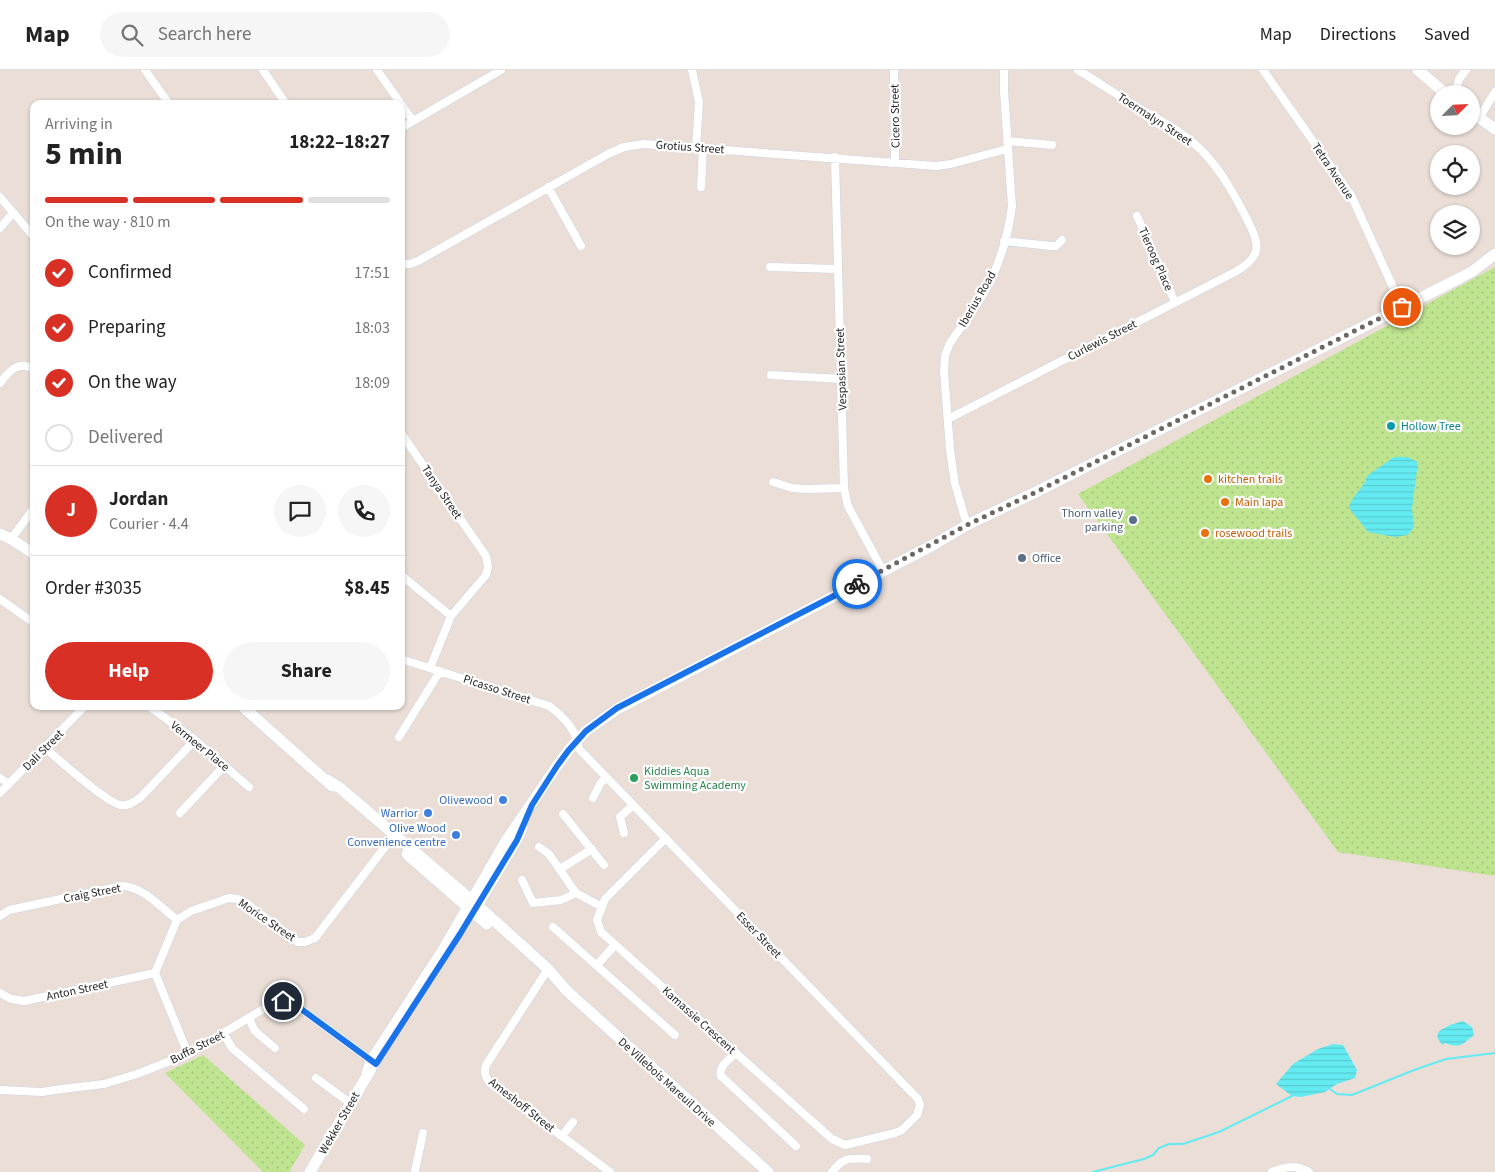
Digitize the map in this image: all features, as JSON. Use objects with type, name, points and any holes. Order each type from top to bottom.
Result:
[{"type":"street","points":[[145,70],[166,100]]},
{"type":"street","points":[[263,70],[283,100]]},
{"type":"street","points":[[377,70],[398,100]]},
{"type":"street","points":[[405,126],[500,70]]},
{"type":"street","points":[[692,70],[699,102],[701,187]]},
{"type":"street","name":"Cicero Street","points":[[894,70],[896,162]]},
{"type":"street","name":"Iberius Road","points":[[967,525],[955,484],[944,384],[945,356],[949,345],[991,280],[1004,241],[1012,206],[1004,70]]},
{"type":"street","name":"Toermalyn Street","points":[[1078,70],[1174,129],[1206,154],[1232,190],[1253,231],[1257,248],[1254,259]]},
{"type":"street","name":"Tetra Avenue","points":[[1263,70],[1351,195],[1402,307]]},
{"type":"street","points":[[1418,70],[1436,85]]},
{"type":"street","points":[[1457,85],[1459,79],[1466,70]]},
{"type":"street","points":[[1480,109],[1495,91],[1495,85]]},
{"type":"street","points":[[405,110],[413,121]]},
{"type":"street","points":[[1480,118],[1495,129]]},
{"type":"street","name":"Grotius Street","points":[[405,264],[418,261],[608,154],[624,147],[644,144],[943,166],[1007,145],[1052,145]]},
{"type":"street","name":"Vespasian Street","points":[[835,157],[844,488],[848,506],[883,571]]},
{"type":"street","points":[[546,189],[578,245]]},
{"type":"street","points":[[0,197],[30,233]]},
{"type":"street","points":[[0,228],[12,213]]},
{"type":"street","name":"Tieroog Place","points":[[1137,216],[1175,302]]},
{"type":"street","points":[[1004,241],[1056,246],[1062,240]]},
{"type":"street","name":"Wekker Street","points":[[310,1172],[374,1062],[472,906],[506,841],[557,766],[578,740],[596,723],[617,708],[883,571],[967,525],[1473,271],[1495,254]]},
{"type":"street","name":"Curlewis Street","points":[[948,419],[1248,266],[1254,259]]},
{"type":"street","points":[[770,267],[837,269]]},
{"type":"street","points":[[0,383],[10,370],[15,367],[25,365],[30,367]]},
{"type":"street","points":[[771,375],[841,379]]},
{"type":"street","name":"Tanya Street","points":[[405,439],[488,562],[486,576],[451,616]]},
{"type":"street","points":[[773,482],[792,488],[844,488]]},
{"type":"street","points":[[11,539],[30,513]]},
{"type":"street","points":[[0,534],[30,551]]},
{"type":"street","points":[[405,578],[451,616],[430,668]]},
{"type":"street","points":[[0,599],[30,620]]},
{"type":"street","name":"Picasso Street","points":[[405,660],[549,706],[563,718],[578,740]]},
{"type":"street","points":[[399,737],[440,671]]},
{"type":"street","name":"Dali Street","points":[[0,793],[81,710]]},
{"type":"street","name":"Vermeer Place","points":[[154,710],[195,740],[249,787]]},
{"type":"street","name":"De Villebois Mareuil Drive","points":[[247,710],[472,906],[768,1172]]},
{"type":"street","points":[[45,748],[102,795],[113,803],[122,805],[133,803],[141,797],[195,740]]},
{"type":"street","name":"Esser Street","points":[[578,740],[579,749],[918,1099],[920,1105],[918,1113],[902,1130],[845,1145]]},
{"type":"street","points":[[180,813],[224,766]]},
{"type":"street","points":[[592,798],[606,777]]},
{"type":"street","points":[[0,778],[9,784]]},
{"type":"street","points":[[624,833],[620,817],[633,805]]},
{"type":"street","points":[[564,814],[604,865]]},
{"type":"street","name":"Morice Street","points":[[177,920],[191,911],[233,898],[246,903],[298,942],[309,941],[315,938],[327,924],[393,837]]},
{"type":"street","name":"Kamassie Crescent","points":[[666,838],[610,892],[597,920],[598,927],[604,936],[832,1139],[845,1145]]},
{"type":"street","points":[[539,847],[550,854],[576,893],[602,907]]},
{"type":"street","points":[[560,869],[592,849]]},
{"type":"street","points":[[522,880],[532,903],[561,900],[576,893]]},
{"type":"street","name":"Craig Street","points":[[0,916],[8,910],[122,886],[143,892],[177,920]]},
{"type":"street","points":[[177,920],[155,973],[188,1054]]},
{"type":"street","points":[[553,927],[675,1035]]},
{"type":"street","points":[[597,965],[615,945]]},
{"type":"street","name":"Ameshoff Street","points":[[545,972],[484,1071],[486,1077],[493,1085],[610,1172]]},
{"type":"street","name":"Anton Street","points":[[0,993],[11,999],[24,1001],[155,973]]},
{"type":"street","name":"Buffa Street","points":[[0,1090],[42,1092],[104,1084],[137,1074],[188,1054],[276,1002],[283,1001],[293,1004],[374,1062]]},
{"type":"street","points":[[249,1019],[256,1031],[275,1048]]},
{"type":"street","points":[[224,1034],[232,1048],[304,1109]]},
{"type":"street","points":[[736,1053],[721,1068],[721,1076],[796,1146]]},
{"type":"street","points":[[316,1078],[350,1103]]},
{"type":"street","points":[[562,1136],[573,1122]]},
{"type":"street","points":[[416,1172],[423,1133]]},
{"type":"street","points":[[845,1145],[848,1158]]},
{"type":"street","points":[[832,1172],[839,1163],[848,1158],[867,1159]]},
{"type":"street","points":[[1272,1172],[1295,1166],[1309,1172]]},
{"type":"green space","points":[[1495,267],[1495,876],[1338,852],[1078,494]]},
{"type":"green space","points":[[203,1055],[305,1145],[289,1172],[263,1172],[165,1073]]},
{"type":"water","points":[[1394,457],[1407,457],[1418,462],[1412,509],[1414,527],[1408,535],[1395,537],[1368,532],[1349,508],[1367,476]]},
{"type":"water","points":[[1463,1021],[1472,1027],[1474,1035],[1461,1045],[1454,1046],[1445,1043],[1442,1045],[1437,1037],[1439,1031]]},
{"type":"water","points":[[1333,1044],[1343,1045],[1357,1070],[1355,1078],[1337,1084],[1325,1092],[1301,1097],[1292,1096],[1276,1084],[1293,1064],[1318,1049]]},
{"type":"waterway","points":[[1330,1089],[1337,1094],[1352,1095],[1446,1059],[1495,1053]]},
{"type":"waterway","points":[[1093,1172],[1144,1159],[1153,1155],[1159,1148],[1169,1144],[1183,1144],[1219,1132],[1292,1096]]},
{"type":"way so far","points":[[857,584],[933,545],[967,525],[1402,307]]},
{"type":"place","name":"Hollow Tree","points":[[1391,426]]},
{"type":"place","name":"kitchen trails","points":[[1208,479]]},
{"type":"place","name":"Main lapa","points":[[1225,502]]},
{"type":"place","name":"Thorn valley parking","points":[[1133,520]]},
{"type":"place","name":"rosewood trails","points":[[1205,533]]},
{"type":"place","name":"Office","points":[[1022,558]]},
{"type":"place","name":"Kiddies Aqua Swimming Academy","points":[[634,778]]},
{"type":"place","name":"Olivewood","points":[[503,800]]},
{"type":"place","name":"Warrior","points":[[428,813]]},
{"type":"place","name":"Olive Wood Convenience centre","points":[[456,835]]},
{"type":"route","points":[[283,1001],[297,1006],[376,1064],[460,934],[517,840],[532,805],[557,766],[586,731],[617,708],[857,584]]}]
